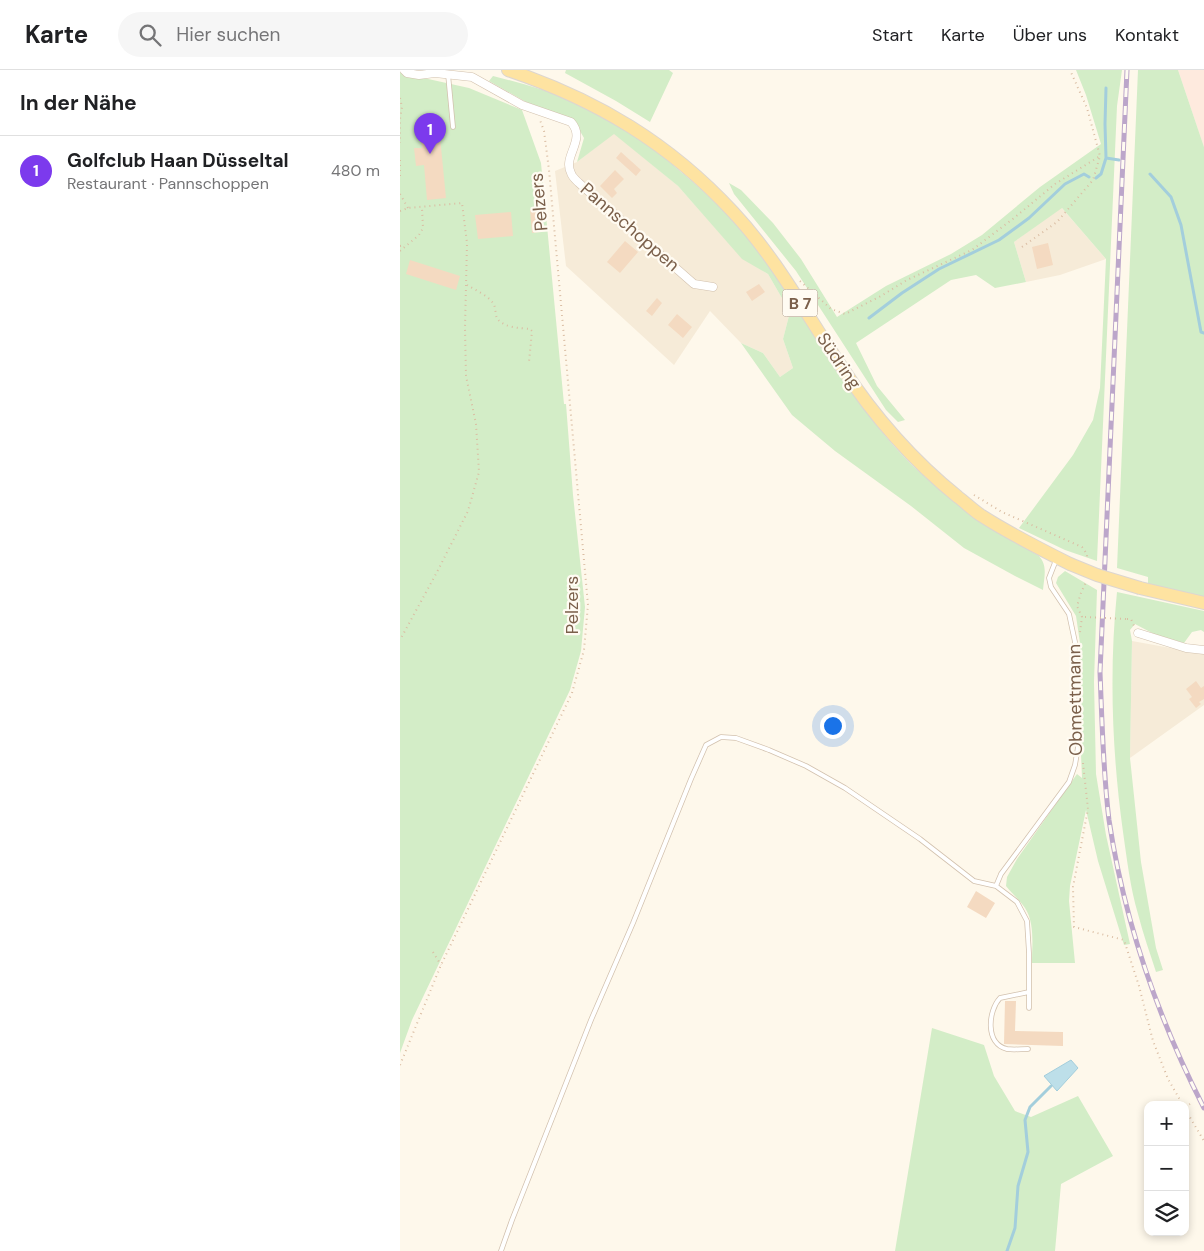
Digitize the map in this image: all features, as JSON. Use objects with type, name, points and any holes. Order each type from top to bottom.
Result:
[{"type":"main road","name":"Südring","points":[[508,70],[536,79],[598,107],[627,124],[696,175],[734,213],[772,260],[841,366],[876,415],[902,445],[944,485],[981,515],[1028,543],[1097,575],[1140,588],[1204,603]]},
{"type":"street","name":"Pannschoppen","points":[[404,70],[407,73],[419,75],[435,73],[472,77],[522,106],[570,122],[574,126],[577,140],[569,165],[570,173],[694,284],[713,287]]},
{"type":"street","points":[[1138,633],[1186,648],[1204,650]]},
{"type":"lane","points":[[448,74],[453,127]]},
{"type":"lane","name":"Obmettmann","points":[[996,886],[1001,874],[1069,782],[1075,765],[1078,747],[1074,689],[1075,642],[1069,614],[1051,587],[1049,578],[1057,558]]},
{"type":"lane","points":[[501,1251],[591,1020],[706,745],[721,737],[736,738],[806,766],[845,788],[920,839],[974,881],[996,886],[1017,902],[1026,921],[1029,953],[1029,1008]]},
{"type":"lane","points":[[1028,1049],[1006,1049],[996,1042],[991,1029],[993,1008],[1000,998],[1029,992]]},
{"type":"path","points":[[1022,247],[1057,222],[1093,180],[1100,156],[1087,108],[1070,70]]},
{"type":"path","points":[[400,98],[402,106],[400,143]]},
{"type":"path","name":"Pelzers","points":[[400,1065],[401,1058],[441,965],[572,693],[584,650],[588,605],[549,170],[544,131],[535,109]]},
{"type":"path","points":[[803,291],[795,277],[832,309],[845,314],[881,296],[907,280],[972,250],[1055,184],[1100,156]]},
{"type":"path","points":[[400,160],[400,177]]},
{"type":"path","points":[[400,194],[408,208]]},
{"type":"path","points":[[400,211],[408,208],[462,203],[467,243],[464,328],[466,376],[476,424],[479,472],[468,511],[400,640]]},
{"type":"path","points":[[400,251],[423,228],[422,207]]},
{"type":"path","points":[[400,246],[408,244]]},
{"type":"path","points":[[467,285],[480,292],[493,303],[497,318],[504,324],[530,328],[532,331],[529,362]]},
{"type":"path","points":[[967,490],[1002,512],[1082,547],[1087,561]]},
{"type":"path","points":[[1086,577],[1086,584],[1077,606],[1082,617],[1130,619],[1138,633]]},
{"type":"path","points":[[1078,747],[1083,763],[1088,809],[1073,887],[1074,927],[1124,940],[1154,1041],[1168,1080],[1180,1101]]},
{"type":"path","points":[[433,952],[441,965]]},
{"type":"path","points":[[1189,1116],[1204,1141]]},
{"type":"shaded area","points":[[1178,70],[1204,70],[1204,147]]},
{"type":"shaded area","points":[[614,133],[678,186],[742,258],[768,274],[790,312],[783,339],[793,368],[780,377],[763,353],[741,343],[710,311],[674,365],[566,266],[555,171],[577,162]]},
{"type":"shaded area","points":[[1061,207],[1106,259],[1060,275],[1026,282],[1014,242]]},
{"type":"shaded area","points":[[1132,641],[1204,654],[1204,705],[1130,758]]},
{"type":"green space","points":[[566,70],[669,70],[673,73],[650,122],[565,73]]},
{"type":"green space","points":[[1076,70],[1122,70],[1117,106],[1097,561],[1065,550],[1019,528],[1073,455],[1093,420],[1100,388],[1106,259],[1062,208],[1014,242],[1026,282],[995,288],[976,275],[951,280],[856,343],[877,386],[905,420],[898,422],[886,410],[796,271],[734,194],[729,183],[741,190],[773,223],[801,259],[837,317],[886,286],[951,254],[982,235],[1040,187],[1101,144]]},
{"type":"green space","points":[[1138,70],[1178,70],[1204,147],[1204,597],[1148,584],[1148,577],[1117,568]]},
{"type":"green space","points":[[400,71],[401,73],[469,88],[522,110],[541,163],[585,607],[581,651],[570,690],[412,1020],[400,1053]]},
{"type":"green space","points":[[493,76],[566,98],[617,123],[656,151],[713,200],[756,248],[848,386],[885,435],[920,473],[952,499],[1039,556],[1044,564],[1043,590],[964,548],[911,506],[835,451],[792,415],[741,343],[763,353],[780,377],[793,368],[783,339],[790,312],[768,274],[742,259],[678,186],[614,134],[577,162],[584,138],[573,119],[526,102],[489,81]]},
{"type":"green space","points":[[1065,571],[1097,590],[1094,682],[1096,774],[1106,835],[1130,944],[1124,945],[1098,861],[1086,810],[1070,886],[1069,901],[1075,963],[1032,963],[1032,935],[1028,914],[1023,905],[1006,886],[1007,877],[1017,859],[1077,774],[1082,778],[1078,683],[1080,643],[1076,616],[1056,583],[1058,577]]},
{"type":"green space","points":[[1117,592],[1204,611],[1204,632],[1201,630],[1192,632],[1184,643],[1154,634],[1135,624],[1130,630],[1132,641],[1130,758],[1141,862],[1156,948],[1163,970],[1156,972],[1133,894],[1119,802],[1112,682]]},
{"type":"green space","points":[[932,1028],[984,1045],[994,1076],[1015,1111],[1031,1117],[1078,1096],[1113,1156],[1061,1184],[1055,1251],[895,1251]]},
{"type":"water","points":[[1071,1060],[1078,1068],[1057,1091],[1044,1076]]},
{"type":"building","points":[[440,137],[446,198],[427,200],[424,165],[416,166],[414,148],[422,148],[421,139]]},
{"type":"building","points":[[621,152],[641,170],[636,176],[616,158]]},
{"type":"building","points":[[615,170],[624,179],[614,189],[617,193],[612,198],[600,186]]},
{"type":"building","points":[[530,210],[538,210],[540,232],[532,233]]},
{"type":"building","points":[[511,212],[513,236],[478,239],[475,215]]},
{"type":"building","points":[[625,241],[638,252],[620,273],[607,262]]},
{"type":"building","points":[[1048,243],[1053,265],[1037,269],[1032,247]]},
{"type":"building","points":[[410,260],[460,276],[456,290],[406,274]]},
{"type":"building","points":[[759,284],[765,292],[752,301],[746,292]]},
{"type":"building","points":[[657,298],[662,303],[652,316],[646,311]]},
{"type":"building","points":[[677,314],[692,327],[683,338],[668,325]]},
{"type":"building","points":[[1196,681],[1201,688],[1204,686],[1204,699],[1199,702],[1201,704],[1196,708],[1189,699],[1192,697],[1186,689]]},
{"type":"building","points":[[976,891],[995,903],[986,918],[967,907]]},
{"type":"building","points":[[1005,1001],[1016,1001],[1015,1031],[1063,1032],[1063,1046],[1004,1044]]},
{"type":"waterway","points":[[1106,88],[1106,158],[1119,160]]},
{"type":"waterway","points":[[1096,178],[1101,174],[1106,158]]},
{"type":"waterway","points":[[869,318],[902,293],[939,269],[999,240],[1029,218],[1065,184],[1084,174],[1089,177]]},
{"type":"waterway","points":[[1150,174],[1171,197],[1181,225],[1201,332],[1204,333]]},
{"type":"waterway","points":[[1007,1251],[1015,1228],[1018,1186],[1028,1152],[1025,1120],[1030,1107],[1051,1086]]},
{"type":"railway","points":[[1127,70],[1100,672],[1105,783],[1109,820],[1124,895],[1145,968],[1172,1039],[1204,1108]]},
{"type":"place","name":"Golfclub Haan Düsseltal","points":[[430,154]]}]
